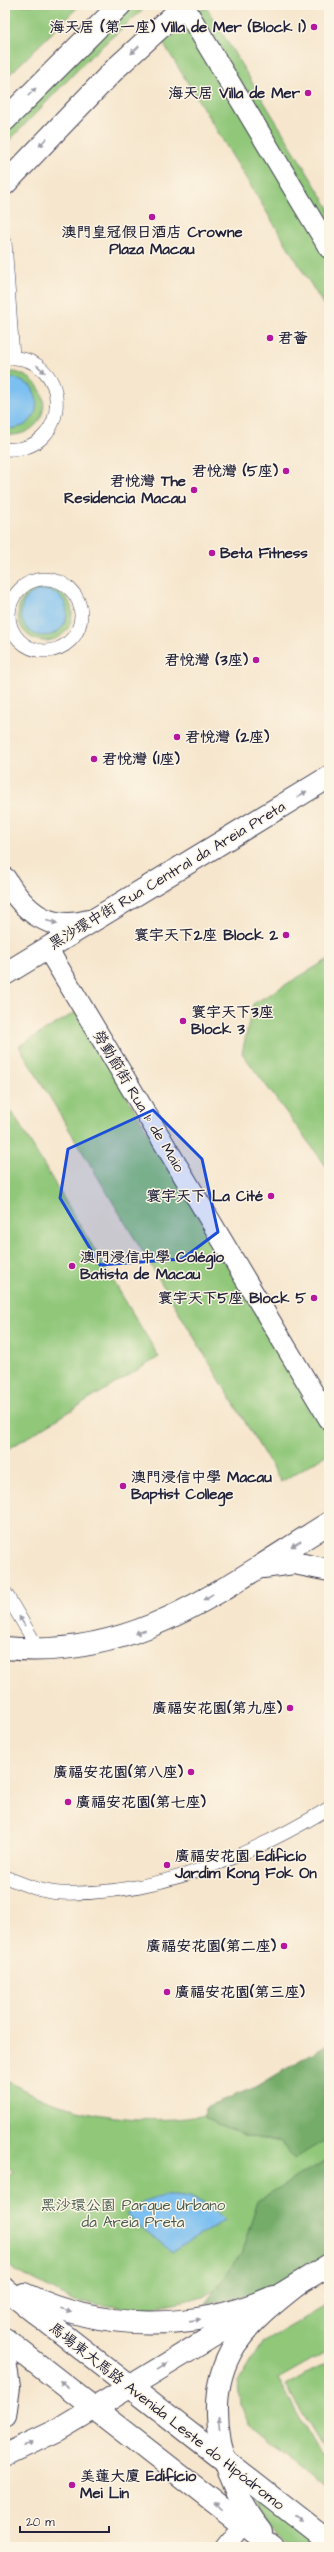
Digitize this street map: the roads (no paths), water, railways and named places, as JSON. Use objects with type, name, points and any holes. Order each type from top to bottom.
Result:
[{"type":"main road","points":[[5,120],[120,5]]},
{"type":"main road","points":[[5,184],[116,68],[184,5]]},
{"type":"main road","name":"黑沙環中街 Rua Central da Areia Preta","points":[[5,974],[329,777]]},
{"type":"main road","points":[[5,879],[20,902],[46,920],[67,924],[96,918]]},
{"type":"main road","points":[[5,1648],[39,1650],[94,1644],[144,1630],[176,1617],[329,1524]]},
{"type":"main road","points":[[240,1578],[262,1568],[278,1564],[303,1564],[329,1570]]},
{"type":"main road","points":[[5,2455],[58,2430],[329,2265]]},
{"type":"main road","points":[[5,2284],[37,2300],[84,2316],[133,2323],[158,2323],[182,2322],[231,2313],[271,2298],[298,2284]]},
{"type":"main road","points":[[275,2547],[247,2511],[232,2482],[225,2462],[219,2429],[218,2397],[226,2362],[245,2332],[298,2284]]},
{"type":"main road","name":"馬場東大馬路 Avenida Leste do Hipódromo","points":[[5,2289],[329,2542]]},
{"type":"main road","points":[[5,2338],[272,2547]]},
{"type":"main road","points":[[5,2360],[9,2386],[5,2416]]},
{"type":"street","points":[[184,5],[329,248]]},
{"type":"street","name":"勞動節街 Rua 1º de Maio","points":[[47,948],[329,1419]]},
{"type":"street","points":[[225,2547],[243,2524]]},
{"type":"lane","points":[[5,242],[9,358],[31,362],[46,374],[54,386],[57,409],[51,427],[41,438],[24,448],[5,449]]},
{"type":"lane","points":[[46,579],[64,584],[73,593],[79,604],[81,619],[78,631],[67,644],[56,650],[43,652],[26,647],[8,628],[13,598],[23,586],[34,581],[46,579]]},
{"type":"lane","points":[[5,1592],[39,1650]]},
{"type":"lane","points":[[5,1877],[29,1887],[60,1893],[97,1891],[143,1884],[210,1866],[245,1852],[329,1808]]},
{"type":"water","points":[[15,378],[31,386],[35,394],[36,410],[33,417],[22,426],[5,428],[5,379]]},
{"type":"water","points":[[44,590],[57,594],[63,600],[67,613],[63,626],[57,632],[44,636],[31,632],[25,626],[21,613],[25,600],[31,594]]},
{"type":"water","points":[[166,2195],[183,2196],[198,2200],[212,2208],[225,2220],[172,2252],[126,2215],[144,2202]]},
{"type":"place","name":"海天居 (第一座) Villa de Mer (Block I)","points":[[314,27]]},
{"type":"place","name":"海天居 Villa de Mer","points":[[308,93]]},
{"type":"place","name":"澳門皇冠假日酒店 Crowne Plaza Macau","points":[[152,217]]},
{"type":"place","name":"君薈","points":[[270,338]]},
{"type":"place","name":"君悅灣 (5座)","points":[[286,471]]},
{"type":"place","name":"君悅灣 The Residencia Macau","points":[[194,490]]},
{"type":"place","name":"Beta Fitness","points":[[212,553]]},
{"type":"place","name":"君悅灣 (3座)","points":[[256,660]]},
{"type":"place","name":"君悅灣 (2座)","points":[[177,737]]},
{"type":"place","name":"君悅灣 (1座)","points":[[94,759]]},
{"type":"place","name":"寰宇天下2座 Block 2","points":[[286,935]]},
{"type":"place","name":"寰宇天下3座 Block 3","points":[[183,1021]]},
{"type":"place","name":"寰宇天下 La Cité","points":[[271,1196]]},
{"type":"place","name":"澳門浸信中學 Colégio Batista de Macau","points":[[72,1266]]},
{"type":"place","name":"寰宇天下5座 Block 5","points":[[314,1298]]},
{"type":"place","name":"澳門浸信中學 Macau Baptist College","points":[[123,1486]]},
{"type":"place","name":"廣福安花園(第九座)","points":[[290,1708]]},
{"type":"place","name":"廣福安花園(第八座)","points":[[191,1772]]},
{"type":"place","name":"廣福安花園(第七座)","points":[[68,1802]]},
{"type":"place","name":"廣福安花園 Edificío Jardim Kong Fok On","points":[[167,1865]]},
{"type":"place","name":"廣福安花園(第二座)","points":[[284,1946]]},
{"type":"place","name":"廣福安花園(第三座)","points":[[167,1992]]},
{"type":"place","name":"美蓮大廈 Edifício Mei Lin","points":[[72,2485]]},
{"type":"park label","name":"黑沙環公園 Parque Urbano da Areia Preta","points":[[133,2214]]}]
